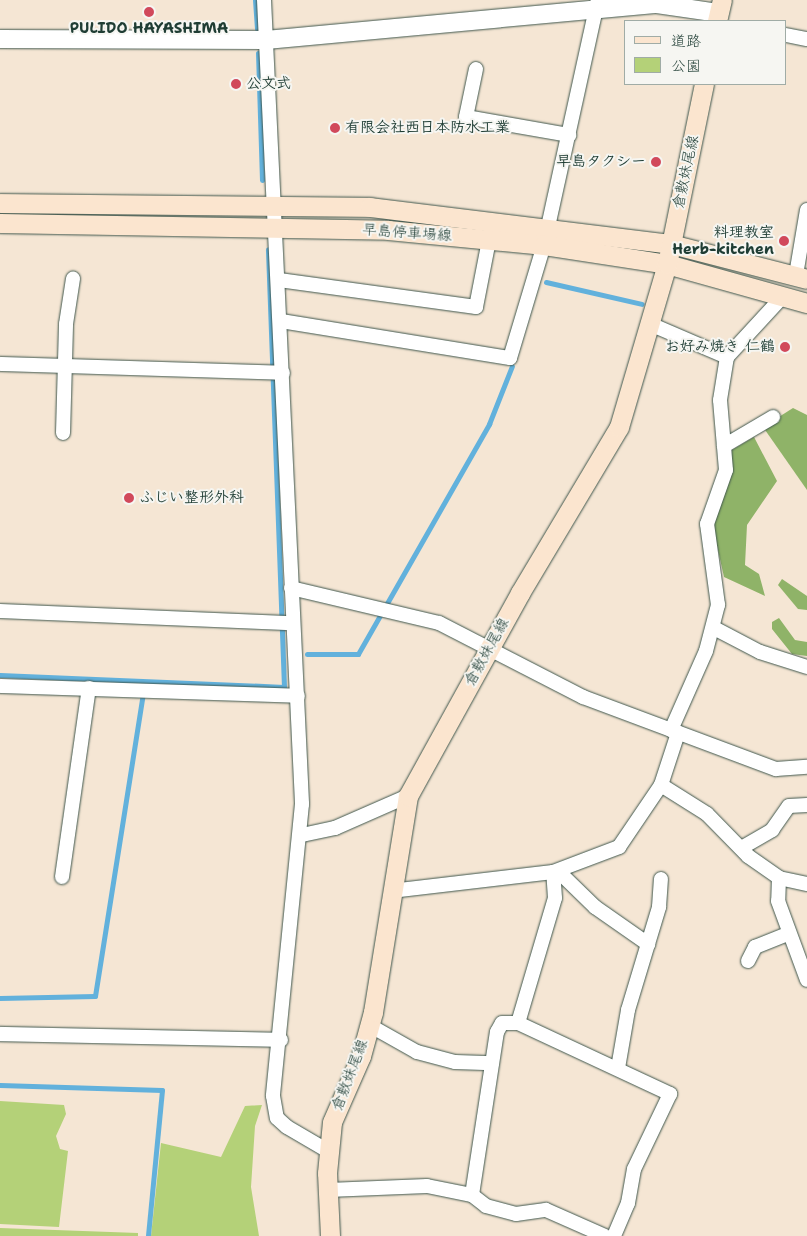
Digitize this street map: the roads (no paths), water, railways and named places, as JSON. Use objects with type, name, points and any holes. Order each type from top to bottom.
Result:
[{"type":"main road","name":"倉敷妹尾線","points":[[330,1236],[328,1151],[332,1122],[369,1025],[408,796],[619,427],[667,264],[704,85]]},
{"type":"main road","name":"早島停車場線","points":[[0,204],[370,207],[546,236],[667,264],[784,295],[807,303]]},
{"type":"main road","name":"早島停車場線","points":[[0,223],[388,230],[489,240],[546,236],[671,244],[801,277]]},
{"type":"street","points":[[264,0],[281,321],[276,373],[298,696],[302,835],[281,1040],[273,1096],[277,1118],[328,1151]]},
{"type":"street","points":[[0,39],[266,40],[598,5],[657,4],[720,15]]},
{"type":"street","points":[[281,321],[510,358],[546,236],[598,5]]},
{"type":"street","points":[[787,35],[807,39]]},
{"type":"street","points":[[476,69],[466,117],[569,135]]},
{"type":"street","points":[[801,277],[807,210]]},
{"type":"street","points":[[279,280],[476,307],[489,240]]},
{"type":"street","points":[[63,434],[65,366],[73,278]]},
{"type":"street","points":[[391,892],[556,872],[619,847],[661,784],[674,731],[714,628],[718,586],[707,524],[726,470],[720,400],[727,357],[784,295]]},
{"type":"street","points":[[650,324],[727,357]]},
{"type":"street","points":[[0,364],[276,373]]},
{"type":"street","points":[[724,446],[773,417]]},
{"type":"street","points":[[291,588],[384,608],[439,623],[491,648],[583,697],[776,769],[807,767]]},
{"type":"street","points":[[0,611],[292,623]]},
{"type":"street","points":[[714,628],[760,652],[807,667]]},
{"type":"street","points":[[0,686],[298,696]]},
{"type":"street","points":[[62,877],[89,688]]},
{"type":"street","points":[[661,784],[707,814],[719,831],[743,847],[748,856],[779,878],[807,884]]},
{"type":"street","points":[[302,835],[335,828],[408,796]]},
{"type":"street","points":[[743,847],[772,830],[789,806],[807,805]]},
{"type":"street","points":[[556,872],[595,907],[648,944]]},
{"type":"street","points":[[518,1024],[555,898],[556,872]]},
{"type":"street","points":[[779,878],[778,900],[788,934],[807,980]]},
{"type":"street","points":[[618,1068],[628,1010],[659,907],[661,879]]},
{"type":"street","points":[[748,961],[755,947],[788,934]]},
{"type":"street","points":[[472,1196],[492,1063],[502,1023],[518,1024],[618,1068],[670,1094],[634,1169],[628,1203],[614,1236]]},
{"type":"street","points":[[369,1025],[417,1052],[455,1062],[492,1063]]},
{"type":"street","points":[[0,1034],[281,1040]]},
{"type":"street","points":[[328,1190],[427,1186],[472,1196],[486,1206],[516,1214],[546,1210],[605,1236]]},
{"type":"waterway","points":[[255,0],[257,29]]},
{"type":"waterway","points":[[258,53],[262,180]]},
{"type":"waterway","points":[[0,675],[284,687],[268,249]]},
{"type":"waterway","points":[[546,282],[642,304]]},
{"type":"waterway","points":[[307,654],[358,654],[489,424],[512,366]]},
{"type":"waterway","points":[[0,998],[95,996],[142,698]]},
{"type":"waterway","points":[[0,1085],[162,1090],[148,1236]]},
{"type":"place","name":"PULIDO HAYASHIMA","points":[[149,12]]},
{"type":"place","name":"公文式","points":[[236,84]]},
{"type":"place","name":"有限会社西日本防水工業","points":[[335,128]]},
{"type":"place","name":"早島タクシー","points":[[656,162]]},
{"type":"place","name":"料理教室 Herb-kitchen","points":[[784,241]]},
{"type":"place","name":"お好み焼き 仁鶴","points":[[785,347]]},
{"type":"place","name":"ふじい整形外科","points":[[129,498]]}]
